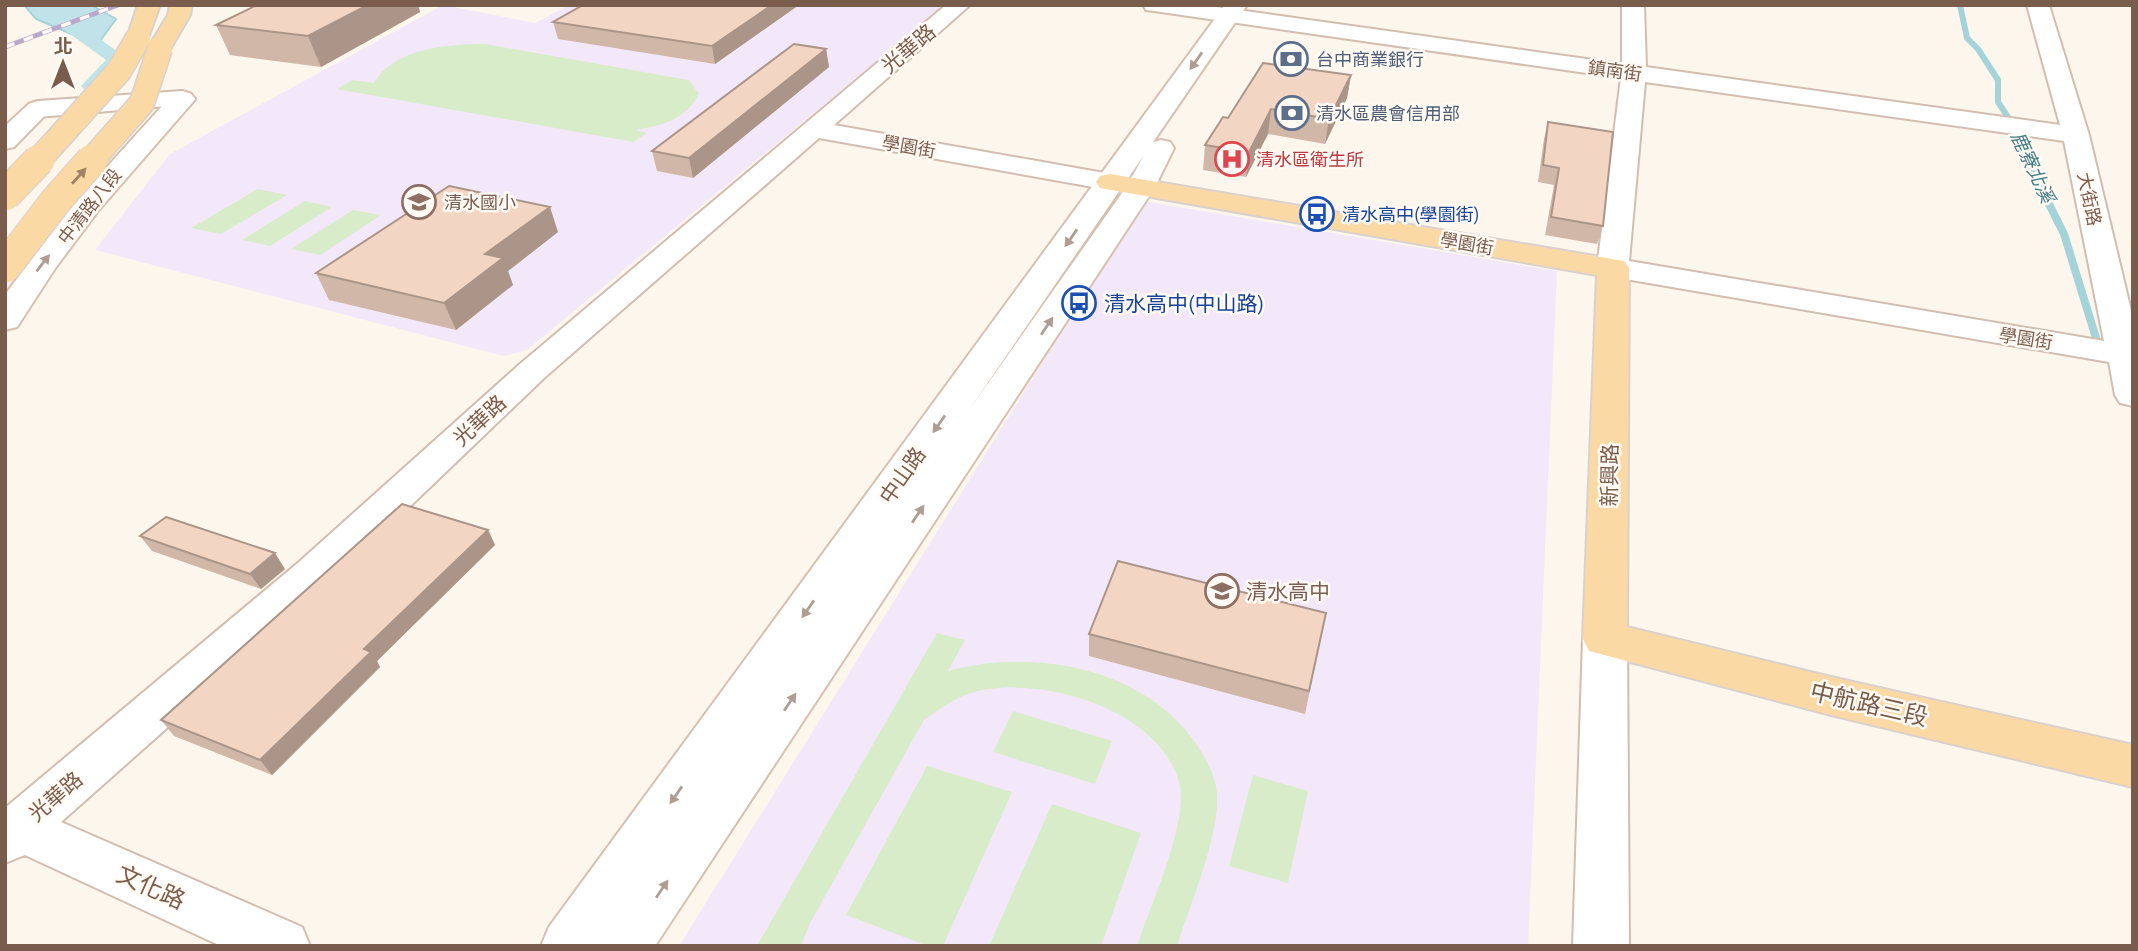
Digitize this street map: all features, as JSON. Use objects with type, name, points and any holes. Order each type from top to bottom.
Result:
[{"type":"main road","points":[[5,230],[147,68],[149,5]]},
{"type":"main road","points":[[5,161],[110,60],[149,43],[179,15],[181,5]]},
{"type":"main road","points":[[5,195],[101,93],[136,48],[149,43]]},
{"type":"main road","points":[[5,267],[54,203],[142,103],[149,43]]},
{"type":"main road","name":"學園街","points":[[1126,185],[1612,268]]},
{"type":"main road","name":"新興路","points":[[1605,639],[1612,268]]},
{"type":"main road","name":"中航路三段","points":[[1605,639],[1844,699],[2133,766]]},
{"type":"street","name":"光華路","points":[[12,834],[314,573],[532,371],[959,5]]},
{"type":"street","name":"鎮南街","points":[[1154,5],[1244,11],[1634,73],[2076,135]]},
{"type":"street","name":"新興路","points":[[1612,268],[1634,73],[1633,5]]},
{"type":"street","name":"大街路","points":[[2038,5],[2076,135],[2133,395]]},
{"type":"street","name":"中山路","points":[[569,946],[1126,185],[1170,132],[1244,11]]},
{"type":"street","name":"中清路八段","points":[[5,141],[38,109],[182,99],[131,153],[30,281],[5,320]]},
{"type":"street","name":"學園街","points":[[812,129],[1126,185]]},
{"type":"street","name":"中山路","points":[[623,946],[1126,185]]},
{"type":"street","name":"學園街","points":[[1612,268],[2123,354]]},
{"type":"street","name":"新興路","points":[[1601,946],[1605,639]]},
{"type":"street","name":"文化路","points":[[12,834],[282,946]]},
{"type":"shaded area","name":"清水國小","points":[[443,5],[535,23],[569,5],[942,7],[527,350],[504,356],[95,250],[170,154]]},
{"type":"shaded area","name":"清水高中","points":[[1143,201],[1557,271],[1528,946],[679,946]]},
{"type":"green space","points":[[485,44],[689,80],[699,94],[687,110],[672,120],[636,130],[647,133],[633,142],[337,89],[352,80],[374,83],[394,62],[423,50]]},
{"type":"green space","points":[[258,189],[287,195],[221,234],[191,228]]},
{"type":"green space","points":[[305,201],[332,207],[270,246],[242,240]]},
{"type":"green space","points":[[353,210],[381,215],[320,255],[291,249]]},
{"type":"green space","points":[[937,633],[965,640],[948,671],[981,664],[1015,662],[1084,670],[1116,681],[1146,696],[1173,716],[1195,742],[1213,775],[1217,803],[1211,844],[1177,946],[1137,946],[1167,863],[1179,818],[1179,782],[1167,756],[1147,733],[1120,715],[1090,701],[1057,692],[1024,688],[993,689],[965,695],[924,720],[810,923],[801,946],[757,946]]},
{"type":"green space","points":[[1013,711],[1112,741],[1095,784],[993,752]]},
{"type":"green space","points":[[927,766],[1012,792],[943,946],[928,946],[846,915]]},
{"type":"green space","points":[[1253,775],[1308,791],[1288,883],[1229,866]]},
{"type":"green space","points":[[1052,804],[1141,833],[1101,946],[989,946]]},
{"type":"water","points":[[24,5],[91,5],[116,19],[97,45],[36,19]]},
{"type":"building","points":[[257,5],[368,5],[308,36],[216,25]]},
{"type":"building","points":[[583,5],[772,5],[712,46],[553,22]]},
{"type":"building","points":[[794,44],[826,49],[689,158],[652,151]]},
{"type":"building","points":[[1263,63],[1351,75],[1329,119],[1271,109],[1249,152],[1205,145],[1223,117],[1228,118]]},
{"type":"building","points":[[1548,122],[1613,132],[1603,226],[1551,217],[1559,168],[1543,165]]},
{"type":"building","points":[[449,186],[550,207],[485,254],[503,258],[444,303],[316,273]]},
{"type":"building","points":[[402,504],[488,530],[364,649],[371,652],[260,760],[161,720]]},
{"type":"building","points":[[166,517],[275,553],[250,574],[140,536]]},
{"type":"building","points":[[1118,561],[1326,613],[1309,691],[1089,634]]},
{"type":"waterway","points":[[39,5],[118,59],[92,86]]},
{"type":"waterway","name":"鹿寮北溪","points":[[1960,5],[1967,38],[1978,49],[1998,80],[1998,102],[2017,131],[2028,162]]},
{"type":"waterway","name":"鹿寮北溪","points":[[2028,162],[2064,234],[2096,338]]},
{"type":"railway","points":[[5,47],[118,5]]},
{"type":"place","name":"台中商業銀行","points":[[1291,59]]},
{"type":"place","name":"清水區農會信用部","points":[[1292,113]]},
{"type":"place","name":"清水區衛生所","points":[[1232,159]]},
{"type":"place","name":"清水國小","points":[[419,202]]},
{"type":"place","name":"清水高中(學園街)","points":[[1317,214]]},
{"type":"place","name":"清水高中(中山路)","points":[[1079,303]]},
{"type":"place","name":"清水高中","points":[[1222,591]]}]
